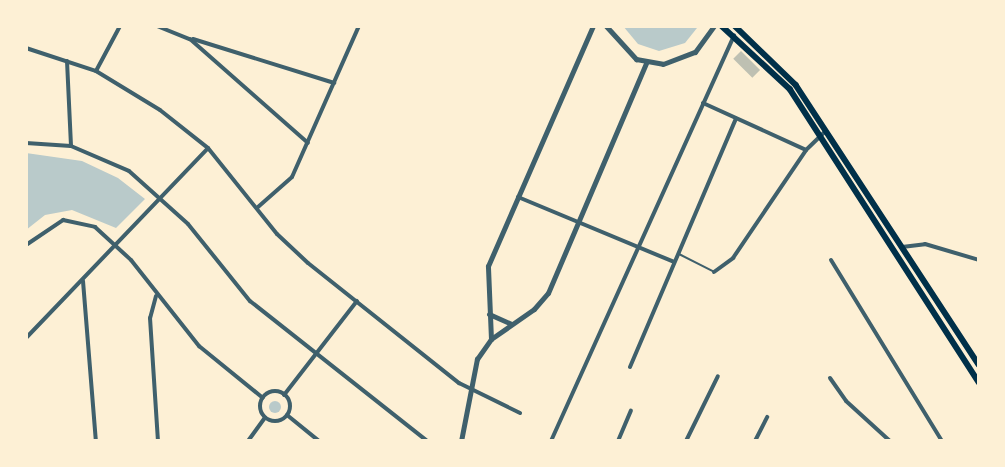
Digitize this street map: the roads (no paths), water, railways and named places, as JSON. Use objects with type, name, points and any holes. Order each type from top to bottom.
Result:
[{"type":"main road","points":[[722,26],[774,70],[820,136],[979,382]]},
{"type":"main road","points":[[735,26],[780,64],[826,130],[979,365]]},
{"type":"street","points":[[96,72],[120,26]]},
{"type":"street","points":[[157,26],[334,84]]},
{"type":"street","points":[[258,207],[287,184],[308,143],[359,26]]},
{"type":"street","points":[[491,339],[488,266],[593,26]]},
{"type":"street","points":[[606,26],[629,52],[646,63],[682,59],[695,52],[712,28]]},
{"type":"street","points":[[551,441],[734,36]]},
{"type":"street","points":[[190,38],[308,143]]},
{"type":"street","points":[[26,48],[96,72],[160,110],[208,148],[288,246],[470,389],[520,413]]},
{"type":"street","points":[[67,61],[71,146]]},
{"type":"street","points":[[461,441],[477,359],[491,339],[548,293],[646,63]]},
{"type":"street","points":[[703,103],[806,150]]},
{"type":"street","points":[[630,367],[736,119]]},
{"type":"street","points":[[714,272],[733,258],[806,150],[826,130]]},
{"type":"street","points":[[26,144],[71,146],[129,171],[162,198],[188,224],[231,283],[315,353],[427,441]]},
{"type":"street","points":[[26,338],[83,281],[208,148]]},
{"type":"street","points":[[518,198],[674,262]]},
{"type":"street","points":[[26,245],[48,226],[72,220],[94,227],[117,245],[156,296],[199,346],[263,398]]},
{"type":"street","points":[[902,247],[924,244],[979,260]]},
{"type":"street","points":[[832,260],[942,441]]},
{"type":"street","points":[[83,281],[96,441]]},
{"type":"street","points":[[156,296],[150,318],[158,441]]},
{"type":"street","points":[[284,395],[357,301]]},
{"type":"street","points":[[489,314],[511,324]]},
{"type":"street","points":[[26,370],[26,425]]},
{"type":"street","points":[[686,441],[718,376]]},
{"type":"street","points":[[830,378],[846,401],[890,441]]},
{"type":"street","points":[[273,392],[284,395],[290,405],[287,415],[278,421],[266,418],[260,408],[263,398],[273,392]]},
{"type":"street","points":[[618,441],[631,411]]},
{"type":"street","points":[[287,415],[319,441]]},
{"type":"street","points":[[755,441],[767,417]]},
{"type":"street","points":[[248,441],[266,418]]},
{"type":"lane","points":[[678,253],[714,272]]}]
